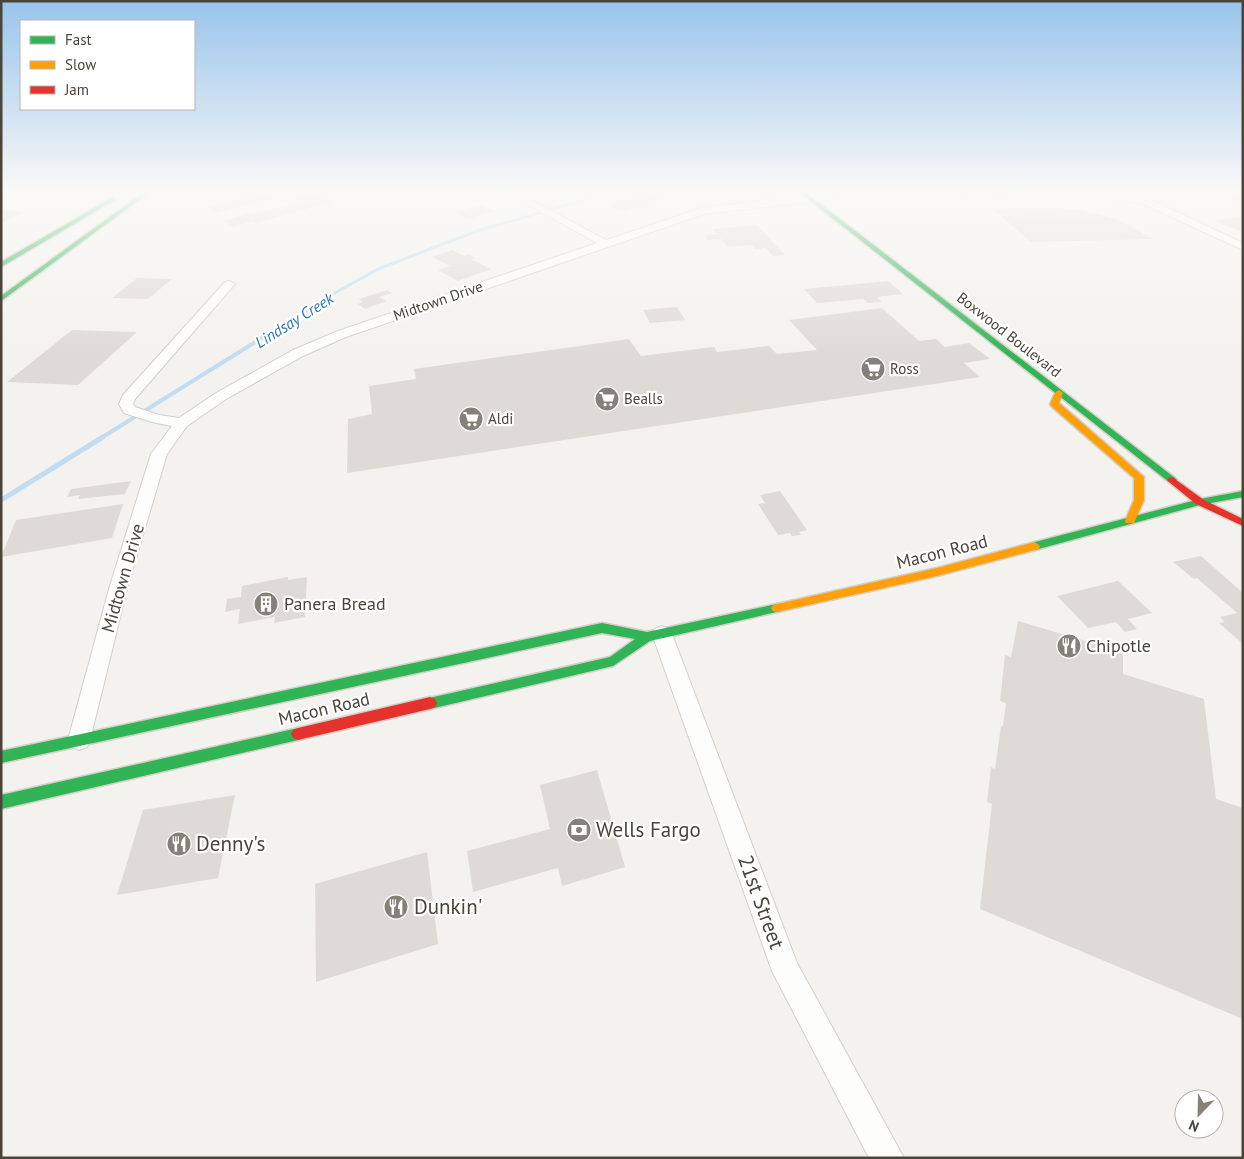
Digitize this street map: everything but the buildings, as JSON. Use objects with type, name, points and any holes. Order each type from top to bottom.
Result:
[{"type":"main road","points":[[1,265],[33,246]]},
{"type":"main road","points":[[1,276],[45,246]]},
{"type":"main road","points":[[5,303],[78,246]]},
{"type":"main road","name":"Boxwood Boulevard","points":[[870,246],[1200,502],[1243,523]]},
{"type":"main road","points":[[1059,393],[1054,404],[1139,477],[1140,505],[1130,521]]},
{"type":"main road","name":"Macon Road","points":[[1,802],[613,661],[655,635],[937,572],[1200,502],[1243,494]]},
{"type":"main road","name":"Macon Road","points":[[1,757],[602,628],[655,635]]},
{"type":"street","name":"Midtown Drive","points":[[79,740],[118,589],[159,454],[182,423],[221,396],[298,353],[342,334],[595,246]]},
{"type":"street","points":[[182,423],[129,410],[126,404],[128,398],[229,284]]},
{"type":"street","name":"21st Street","points":[[655,635],[786,971],[886,1158]]},
{"type":"waterway","name":"Lindsay Creek","points":[[324,299],[378,269],[438,246]]},
{"type":"waterway","name":"Lindsay Creek","points":[[101,438],[326,298]]},
{"type":"waterway","name":"Lindsay Creek","points":[[1,500],[103,437]]},
{"type":"traffic: fast","points":[[1,265],[33,246]]},
{"type":"traffic: fast","points":[[1,299],[74,246]]},
{"type":"traffic: fast","points":[[871,246],[1172,480]]},
{"type":"traffic: fast","points":[[1035,546],[1200,502],[1243,494]]},
{"type":"traffic: fast","points":[[430,703],[613,661],[647,637],[777,608]]},
{"type":"traffic: fast","points":[[1,757],[602,628],[647,637]]},
{"type":"traffic: fast","points":[[1,802],[298,734]]},
{"type":"traffic: slow","points":[[1059,393],[1054,404],[1139,477],[1139,500],[1130,521]]},
{"type":"traffic: slow","points":[[777,608],[937,572],[1035,546]]},
{"type":"traffic: jam","points":[[1172,480],[1200,502],[1243,523]]},
{"type":"traffic: jam","points":[[298,734],[430,703]]},
{"type":"place","name":"Ross","points":[[873,369]]},
{"type":"place","name":"Bealls","points":[[607,399]]},
{"type":"place","name":"Aldi","points":[[471,419]]},
{"type":"place","name":"Panera Bread","points":[[266,604]]},
{"type":"place","name":"Chipotle","points":[[1069,646]]},
{"type":"place","name":"Wells Fargo","points":[[579,830]]},
{"type":"place","name":"Denny's","points":[[179,844]]},
{"type":"place","name":"Dunkin'","points":[[396,907]]}]
